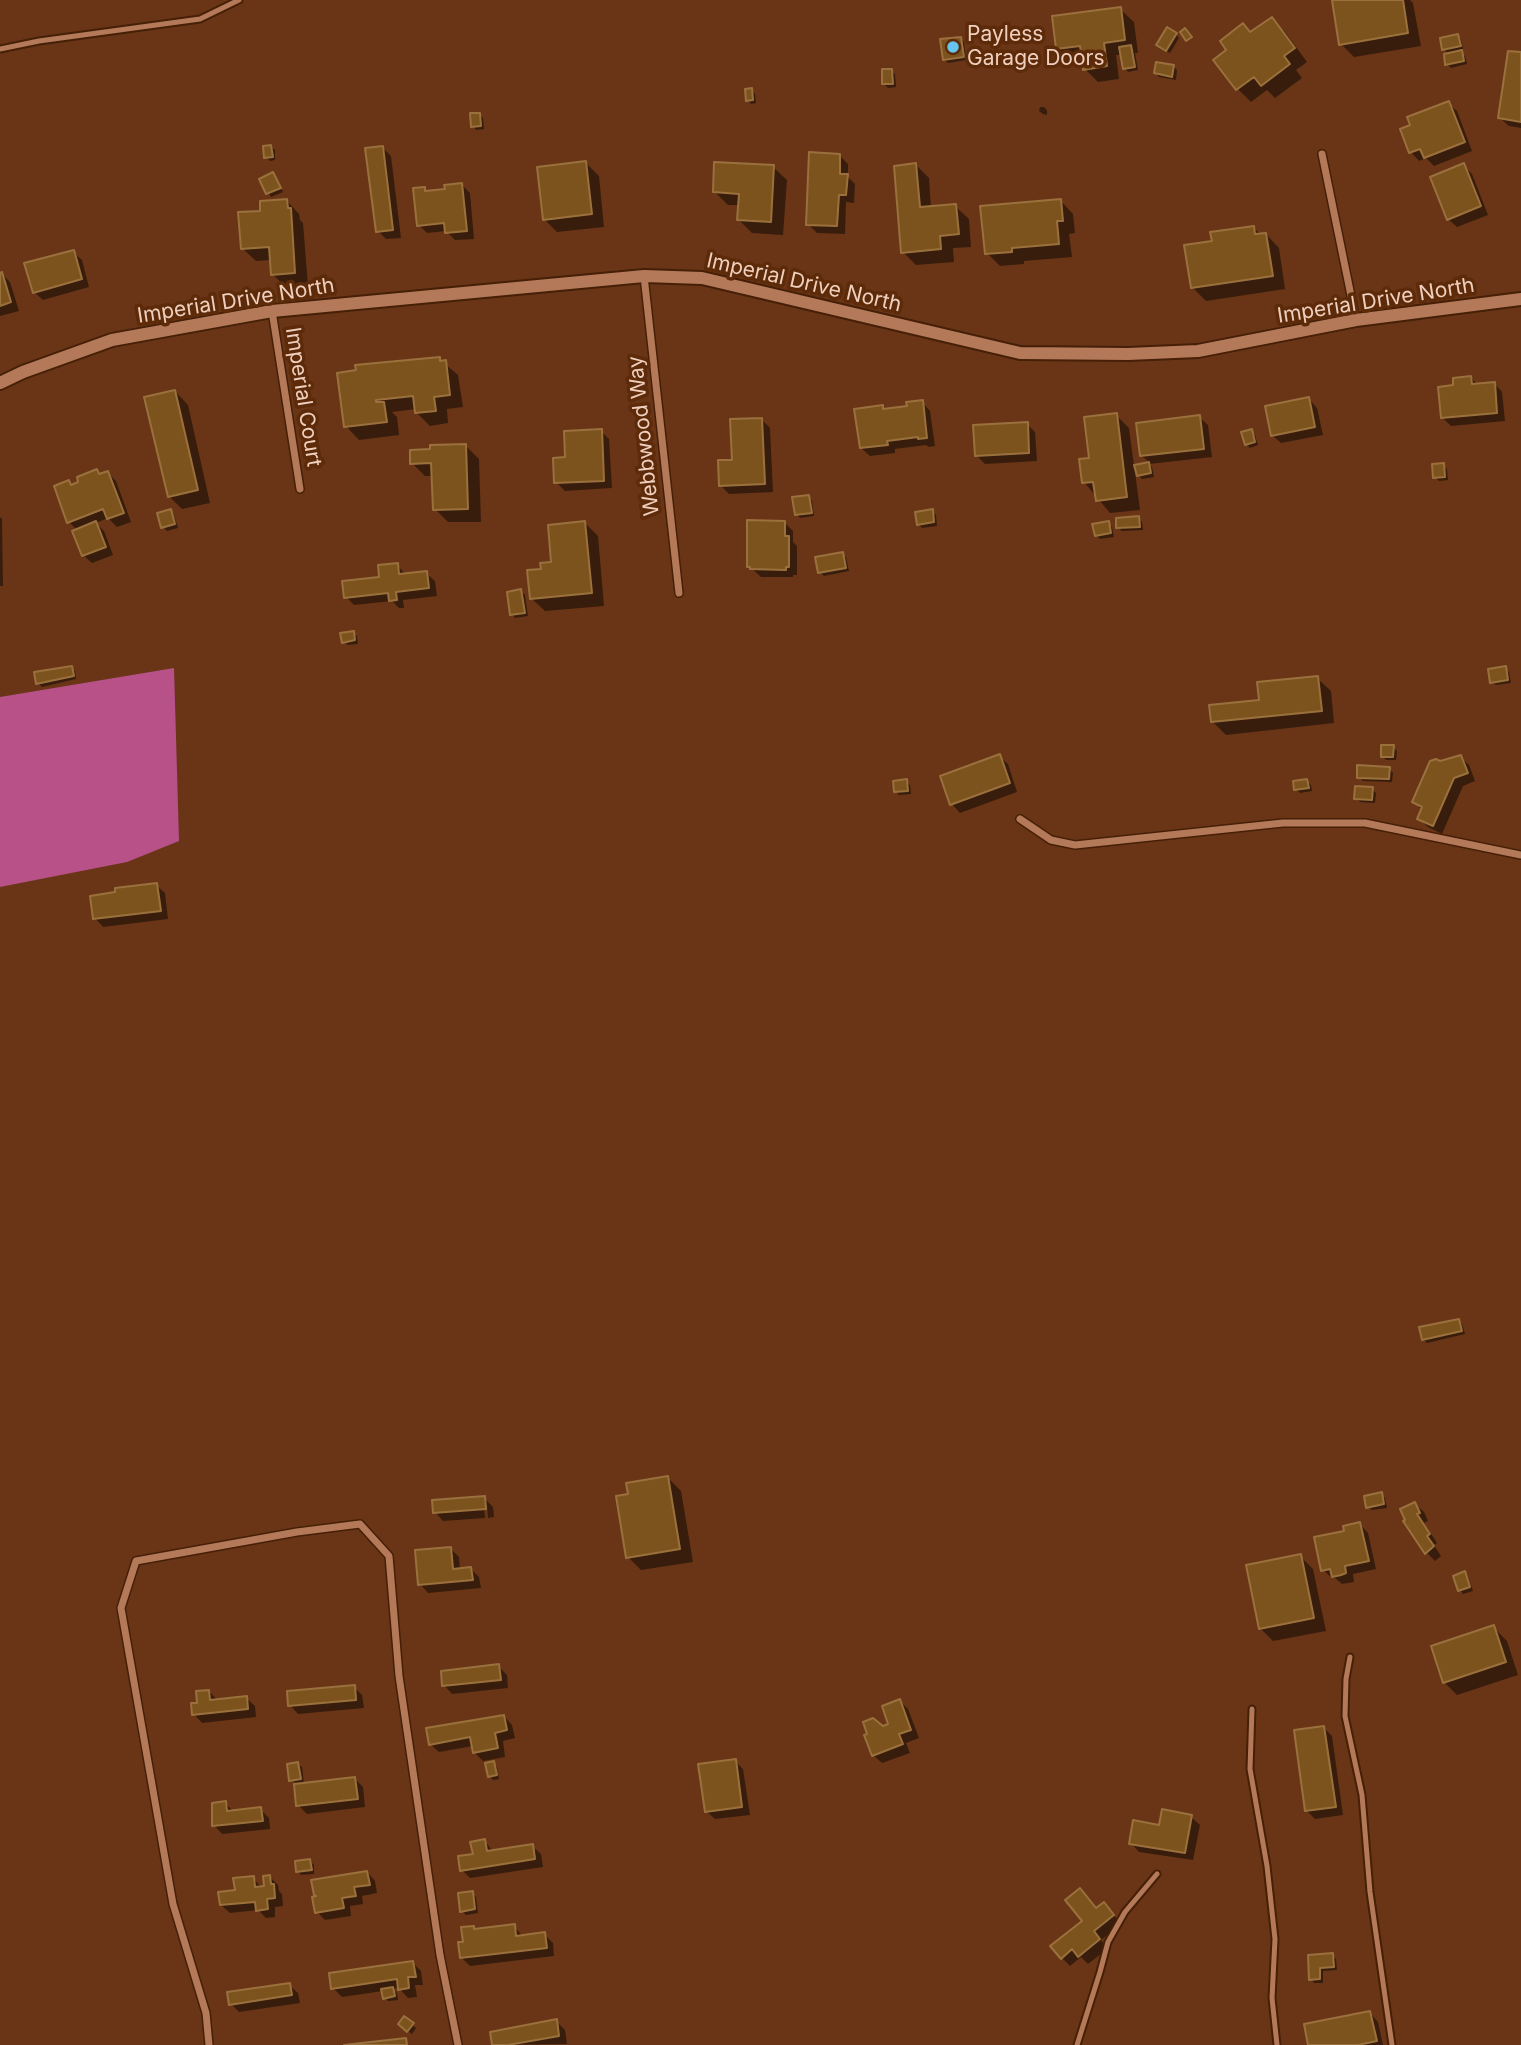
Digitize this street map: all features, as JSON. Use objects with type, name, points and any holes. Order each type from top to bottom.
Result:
[{"type":"street","points":[[1322,154],[1356,320]]},
{"type":"street","name":"Imperial Drive North","points":[[0,383],[112,340],[272,311],[644,276],[702,278],[1020,353],[1128,354],[1198,351],[1356,320],[1521,299]]},
{"type":"street","name":"Webbwood Way","points":[[644,276],[679,593]]},
{"type":"street","name":"Imperial Court","points":[[272,311],[300,489]]},
{"type":"street","points":[[1020,819],[1051,840],[1075,845],[1283,823],[1365,822],[1521,855]]},
{"type":"street","points":[[209,2045],[206,2013],[173,1905],[121,1608],[136,1561],[297,1532],[360,1524],[388,1556],[399,1676],[440,1955],[458,2045]]},
{"type":"lane","points":[[0,49],[39,41],[200,19],[239,0]]},
{"type":"lane","points":[[1350,1657],[1346,1679],[1345,1716],[1362,1795],[1370,1892],[1392,2045]]},
{"type":"lane","points":[[1252,1709],[1250,1769],[1267,1866],[1275,1940],[1272,1998],[1277,2045]]},
{"type":"lane","points":[[1077,2045],[1108,1942],[1125,1912],[1157,1874]]},
{"type":"shaded area","points":[[174,668],[179,841],[127,862],[0,887],[0,697]]},
{"type":"building","points":[[1332,0],[1403,0],[1408,33],[1339,45]]},
{"type":"building","points":[[1121,7],[1125,40],[1104,43],[1107,66],[1083,70],[1080,46],[1056,49],[1052,16]]},
{"type":"building","points":[[1272,17],[1295,48],[1284,56],[1290,64],[1261,86],[1254,77],[1236,90],[1213,60],[1226,50],[1220,41],[1243,23],[1250,32]]},
{"type":"building","points":[[1028,27],[1030,36],[1019,39],[1017,30]]},
{"type":"building","points":[[1167,27],[1177,33],[1166,51],[1156,45]]},
{"type":"building","points":[[1185,28],[1192,37],[1186,41],[1180,32]]},
{"type":"building","points":[[1458,34],[1461,46],[1442,50],[1440,38]]},
{"type":"building","points":[[961,37],[964,57],[943,60],[940,39]]},
{"type":"building","points":[[1131,45],[1135,67],[1123,69],[1119,47]]},
{"type":"building","points":[[1462,50],[1464,61],[1445,65],[1444,54]]},
{"type":"building","points":[[1508,51],[1521,52],[1521,122],[1498,118]]},
{"type":"building","points":[[1156,62],[1174,65],[1172,77],[1154,73]]},
{"type":"building","points":[[882,69],[892,69],[893,84],[882,84]]},
{"type":"building","points":[[752,88],[753,100],[746,101],[745,89]]},
{"type":"building","points":[[1449,101],[1465,142],[1424,158],[1420,149],[1409,153],[1400,129],[1410,125],[1407,117]]},
{"type":"building","points":[[470,113],[480,113],[481,126],[471,127]]},
{"type":"building","points":[[271,145],[273,157],[264,158],[263,146]]},
{"type":"building","points":[[383,146],[393,230],[376,232],[365,148]]},
{"type":"building","points":[[809,152],[840,154],[840,174],[848,174],[846,195],[839,195],[837,226],[806,225]]},
{"type":"building","points":[[586,161],[592,214],[543,220],[537,167]]},
{"type":"building","points":[[714,162],[774,165],[771,222],[737,220],[739,194],[713,192]]},
{"type":"building","points":[[916,163],[920,207],[956,204],[959,234],[940,236],[941,249],[901,253],[894,166]]},
{"type":"building","points":[[1464,163],[1481,206],[1447,220],[1430,177]]},
{"type":"building","points":[[273,172],[281,188],[266,194],[259,179]]},
{"type":"building","points":[[462,183],[467,231],[445,233],[444,223],[417,226],[413,188],[425,187],[425,191],[445,189],[444,185]]},
{"type":"building","points":[[287,199],[288,208],[291,208],[295,273],[271,275],[269,247],[241,249],[238,212],[260,211],[260,201]]},
{"type":"building","points":[[1061,199],[1063,221],[1057,221],[1059,244],[1012,248],[1012,252],[985,254],[980,206]]},
{"type":"building","points":[[1254,226],[1255,234],[1266,233],[1273,276],[1191,288],[1184,245],[1212,241],[1210,232]]},
{"type":"building","points":[[74,250],[82,279],[33,293],[24,263]]},
{"type":"building","points":[[2,272],[11,302],[0,306],[0,273]]},
{"type":"building","points":[[440,357],[440,361],[446,360],[450,395],[434,397],[436,411],[415,413],[413,396],[376,400],[384,402],[387,422],[344,427],[337,373],[356,370],[355,365]]},
{"type":"building","points":[[1471,376],[1472,384],[1495,382],[1497,413],[1441,418],[1438,387],[1453,385],[1453,378]]},
{"type":"building","points":[[175,390],[198,490],[168,497],[144,397]]},
{"type":"building","points":[[1309,397],[1315,427],[1271,436],[1265,406]]},
{"type":"building","points":[[923,400],[927,438],[887,441],[888,445],[860,448],[854,409],[883,405],[883,409],[907,406],[906,402]]},
{"type":"building","points":[[1117,413],[1127,497],[1096,501],[1093,482],[1082,483],[1079,459],[1089,458],[1084,417]]},
{"type":"building","points":[[1200,415],[1204,449],[1140,456],[1136,423]]},
{"type":"building","points":[[762,418],[765,484],[719,486],[718,460],[732,460],[730,419]]},
{"type":"building","points":[[1028,422],[1029,453],[975,456],[973,425]]},
{"type":"building","points":[[602,429],[604,481],[554,483],[553,458],[565,457],[564,431]]},
{"type":"building","points":[[1252,429],[1255,442],[1245,445],[1241,432]]},
{"type":"building","points":[[466,444],[468,509],[433,510],[431,463],[410,464],[410,450],[430,449],[430,445]]},
{"type":"building","points":[[1149,462],[1151,473],[1137,476],[1134,465]]},
{"type":"building","points":[[1444,463],[1445,477],[1433,478],[1432,464]]},
{"type":"building","points":[[97,469],[99,474],[108,471],[124,513],[107,519],[103,509],[67,523],[54,486],[69,480],[71,485],[78,482],[77,477]]},
{"type":"building","points":[[809,495],[812,513],[795,515],[792,497]]},
{"type":"building","points":[[171,509],[175,524],[161,528],[157,513]]},
{"type":"building","points":[[933,509],[934,522],[917,525],[915,512]]},
{"type":"building","points":[[1139,516],[1140,527],[1116,528],[1116,518]]},
{"type":"building","points":[[747,520],[785,521],[785,536],[789,536],[789,567],[786,567],[786,570],[747,567]]},
{"type":"building","points":[[96,521],[106,547],[82,556],[72,531]]},
{"type":"building","points":[[585,521],[592,593],[530,599],[527,570],[541,569],[540,563],[551,562],[548,525]]},
{"type":"building","points":[[1109,521],[1111,533],[1095,536],[1092,524]]},
{"type":"building","points":[[843,552],[846,568],[818,573],[815,557]]},
{"type":"building","points":[[398,563],[399,574],[427,571],[429,588],[396,592],[397,600],[389,601],[388,593],[344,598],[342,581],[379,577],[378,565]]},
{"type":"building","points":[[521,589],[525,613],[510,615],[507,592]]},
{"type":"building","points":[[354,631],[355,640],[342,643],[340,633]]},
{"type":"building","points":[[72,666],[74,676],[36,684],[34,672]]},
{"type":"building","points":[[1506,666],[1508,680],[1490,683],[1488,669]]},
{"type":"building","points":[[1318,676],[1322,711],[1211,722],[1209,705],[1259,700],[1257,682]]},
{"type":"building","points":[[1381,745],[1394,745],[1393,757],[1381,757]]},
{"type":"building","points":[[1000,754],[1010,783],[950,805],[940,776]]},
{"type":"building","points":[[1461,755],[1468,773],[1454,778],[1433,826],[1417,819],[1422,807],[1412,802],[1430,761]]},
{"type":"building","points":[[1357,765],[1390,767],[1389,779],[1357,778]]},
{"type":"building","points":[[907,779],[908,791],[894,792],[893,781]]},
{"type":"building","points":[[1307,779],[1309,788],[1294,790],[1293,781]]},
{"type":"building","points":[[1355,786],[1373,787],[1372,800],[1354,799]]},
{"type":"building","points":[[157,883],[161,911],[93,919],[90,896],[115,892],[115,888]]},
{"type":"building","points":[[1459,1319],[1462,1331],[1422,1340],[1419,1327]]},
{"type":"building","points":[[668,1476],[680,1549],[626,1558],[616,1496],[628,1494],[626,1483]]},
{"type":"building","points":[[1382,1492],[1384,1504],[1366,1508],[1364,1496]]},
{"type":"building","points":[[485,1496],[486,1509],[433,1513],[432,1500]]},
{"type":"building","points":[[1415,1502],[1420,1513],[1417,1514],[1434,1546],[1425,1554],[1403,1521],[1405,1520],[1400,1509]]},
{"type":"building","points":[[1360,1522],[1369,1561],[1345,1566],[1346,1573],[1332,1577],[1330,1569],[1321,1571],[1314,1537],[1344,1531],[1343,1526]]},
{"type":"building","points":[[451,1547],[453,1569],[471,1567],[473,1580],[418,1585],[415,1550]]},
{"type":"building","points":[[1301,1554],[1314,1618],[1259,1629],[1246,1565]]},
{"type":"building","points":[[1465,1571],[1470,1587],[1458,1591],[1453,1576]]},
{"type":"building","points":[[1494,1625],[1506,1662],[1443,1683],[1431,1646]]},
{"type":"building","points":[[499,1664],[501,1680],[442,1686],[441,1671]]},
{"type":"building","points":[[355,1685],[356,1700],[288,1706],[287,1691]]},
{"type":"building","points":[[209,1690],[210,1700],[247,1696],[248,1709],[192,1715],[191,1703],[197,1703],[196,1691]]},
{"type":"building","points":[[900,1699],[911,1730],[899,1734],[903,1744],[872,1756],[864,1735],[867,1734],[863,1722],[873,1718],[883,1726],[888,1724],[882,1706]]},
{"type":"building","points":[[504,1715],[507,1730],[495,1733],[498,1748],[473,1753],[470,1737],[429,1745],[426,1728]]},
{"type":"building","points":[[1324,1726],[1336,1807],[1305,1811],[1294,1730]]},
{"type":"building","points":[[736,1759],[742,1807],[705,1812],[698,1764]]},
{"type":"building","points":[[494,1761],[497,1775],[488,1777],[485,1763]]},
{"type":"building","points":[[298,1762],[301,1779],[289,1781],[287,1764]]},
{"type":"building","points":[[355,1777],[358,1799],[296,1806],[294,1784]]},
{"type":"building","points":[[226,1801],[227,1811],[261,1807],[263,1821],[212,1826],[212,1803]]},
{"type":"building","points":[[1162,1809],[1192,1815],[1185,1853],[1129,1844],[1133,1820],[1159,1825]]},
{"type":"building","points":[[485,1839],[487,1851],[533,1844],[535,1859],[460,1871],[458,1856],[473,1854],[470,1842]]},
{"type":"building","points":[[310,1859],[312,1870],[296,1872],[295,1861]]},
{"type":"building","points":[[367,1871],[370,1885],[354,1887],[356,1896],[342,1898],[344,1908],[315,1913],[312,1897],[316,1896],[311,1880]]},
{"type":"building","points":[[270,1875],[275,1898],[267,1899],[268,1909],[256,1911],[255,1902],[220,1905],[218,1892],[235,1890],[233,1878],[254,1876],[255,1887],[264,1886],[263,1876]]},
{"type":"building","points":[[1080,1888],[1096,1908],[1104,1902],[1114,1915],[1094,1931],[1100,1939],[1078,1957],[1072,1949],[1061,1959],[1050,1946],[1082,1921],[1065,1900]]},
{"type":"building","points":[[473,1891],[475,1909],[460,1912],[458,1893]]},
{"type":"building","points":[[515,1924],[516,1936],[545,1932],[547,1948],[460,1958],[458,1942],[463,1942],[461,1927],[474,1926],[474,1929]]},
{"type":"building","points":[[1333,1953],[1334,1967],[1320,1968],[1320,1979],[1309,1980],[1308,1955]]},
{"type":"building","points":[[413,1961],[416,1977],[408,1977],[409,1988],[398,1990],[397,1979],[331,1989],[329,1973]]},
{"type":"building","points":[[290,1983],[292,1995],[229,2005],[227,1992]]},
{"type":"building","points":[[393,1987],[395,1996],[383,1999],[381,1989]]},
{"type":"building","points":[[1370,2011],[1377,2041],[1358,2045],[1308,2045],[1304,2024]]},
{"type":"building","points":[[404,2016],[414,2023],[407,2032],[398,2024]]},
{"type":"building","points":[[557,2019],[559,2036],[508,2045],[492,2045],[490,2032]]},
{"type":"building","points":[[406,2038],[407,2045],[344,2045]]},
{"type":"place","name":"Payless Garage Doors","points":[[953,47]]}]
